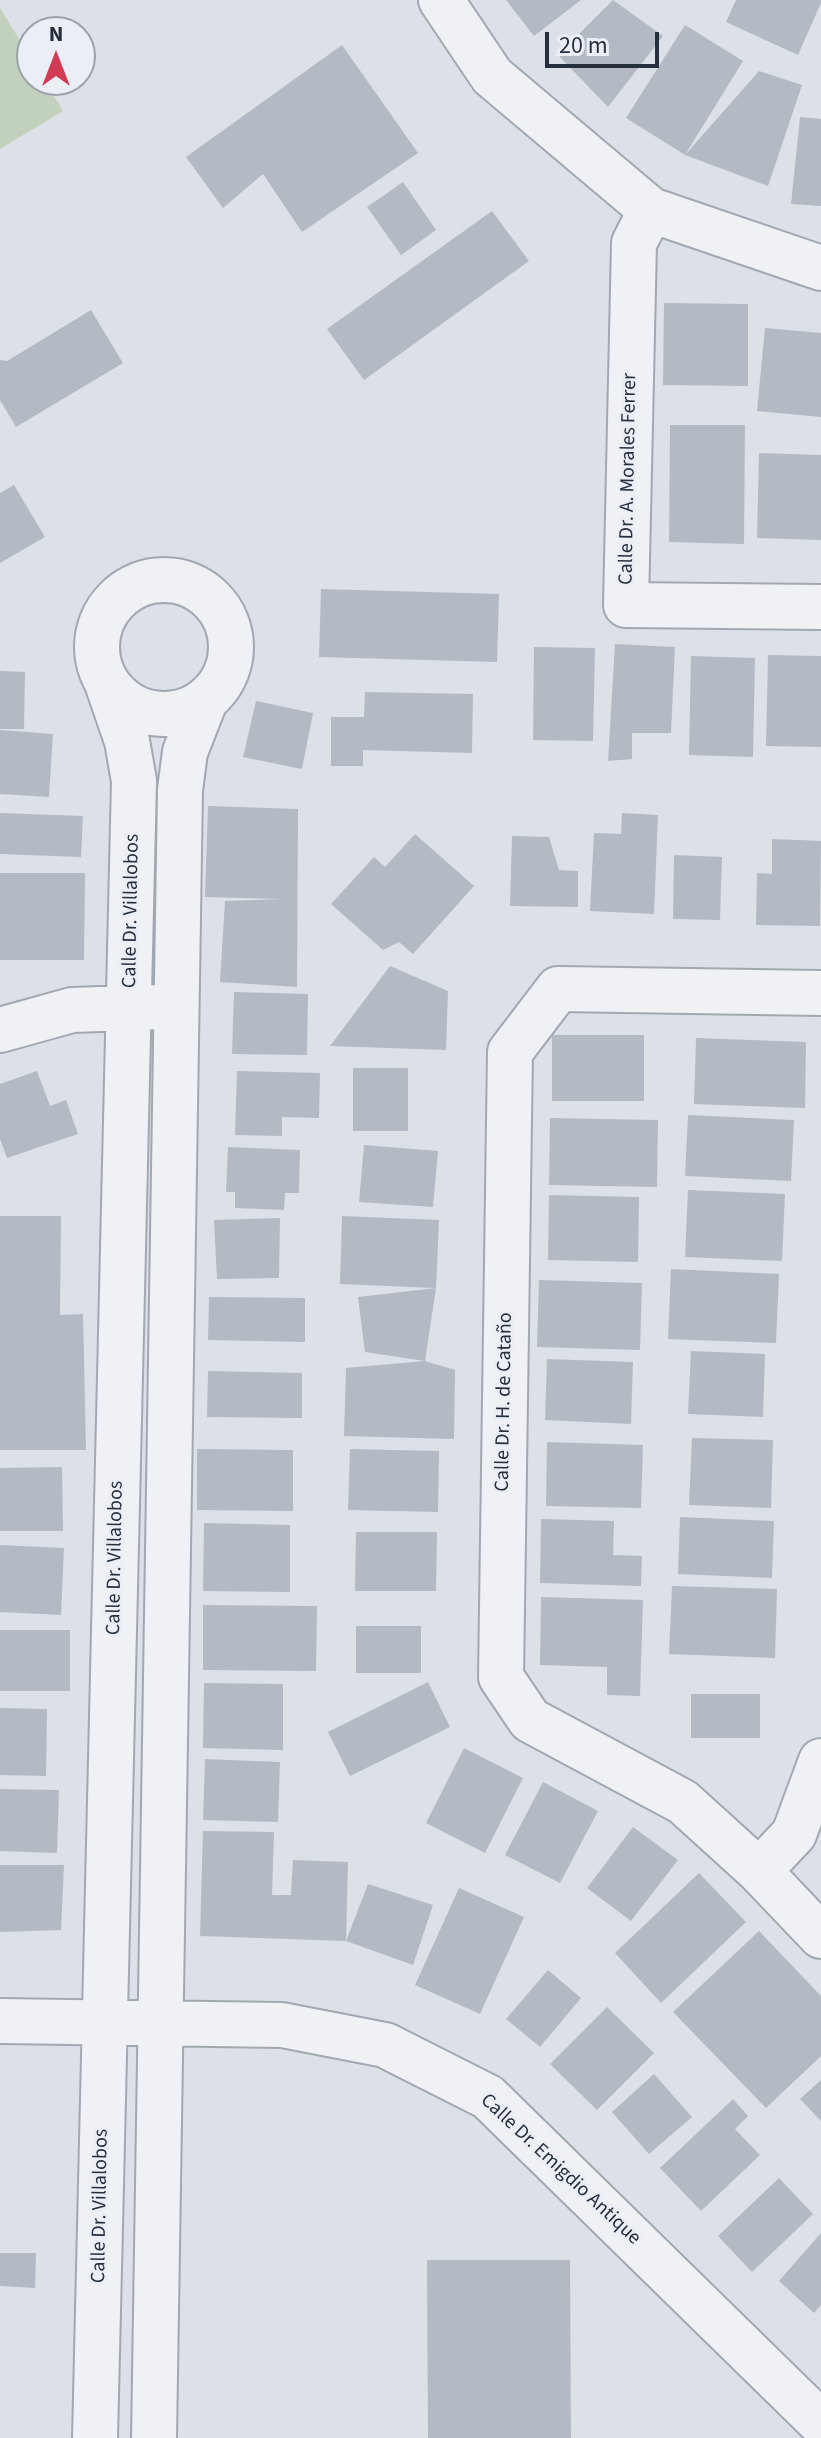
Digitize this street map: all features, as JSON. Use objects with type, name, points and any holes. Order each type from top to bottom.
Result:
[{"type":"street","points":[[441,0],[492,76],[651,210],[821,268]]},
{"type":"street","name":"Calle Dr. A. Morales Ferrer","points":[[651,210],[634,243],[626,605],[821,607]]},
{"type":"street","points":[[154,580],[177,581],[198,588],[215,603],[227,621],[232,643],[229,665],[220,685],[205,701],[185,711],[163,714],[141,710],[122,699],[107,683],[98,663],[97,640],[103,619],[115,600],[133,587],[154,580]]},
{"type":"street","name":"Calle Dr. Villalobos","points":[[95,2438],[134,781],[127,741],[107,683]]},
{"type":"street","points":[[154,2438],[174,1007],[180,790],[185,752],[205,701]]},
{"type":"street","name":"Calle Dr. H. de Cataño","points":[[821,993],[558,989],[510,1052],[501,1677],[530,1720],[683,1802],[759,1871],[821,1936]]},
{"type":"street","points":[[0,1030],[72,1010],[174,1007]]},
{"type":"street","points":[[759,1871],[794,1834],[821,1761]]},
{"type":"street","name":"Calle Dr. Emigdio Antique","points":[[0,2021],[282,2025],[385,2045],[488,2097],[821,2423]]},
{"type":"green space","points":[[0,8],[16,34],[16,96],[54,96],[63,111],[0,149]]},
{"type":"building","points":[[506,0],[581,0],[534,36]]},
{"type":"building","points":[[613,0],[663,36],[608,107],[558,55]]},
{"type":"building","points":[[736,0],[821,0],[821,3],[798,55],[726,22]]},
{"type":"building","points":[[685,25],[743,61],[685,155],[626,118]]},
{"type":"building","points":[[342,45],[418,153],[302,232],[263,174],[223,208],[186,157]]},
{"type":"building","points":[[759,71],[802,85],[768,186],[685,155]]},
{"type":"building","points":[[800,117],[821,119],[821,206],[791,204]]},
{"type":"building","points":[[403,182],[436,230],[401,255],[367,207]]},
{"type":"building","points":[[492,211],[529,261],[364,380],[327,329]]},
{"type":"building","points":[[664,303],[748,304],[748,386],[663,385]]},
{"type":"building","points":[[91,310],[123,363],[16,427],[0,400],[0,360],[7,361]]},
{"type":"building","points":[[765,328],[821,333],[821,417],[757,411]]},
{"type":"building","points":[[670,425],[745,425],[744,544],[669,542]]},
{"type":"building","points":[[759,453],[821,455],[821,540],[757,538]]},
{"type":"building","points":[[14,485],[45,537],[0,563],[0,493]]},
{"type":"building","points":[[321,589],[499,594],[497,662],[319,657]]},
{"type":"building","points":[[615,644],[675,647],[671,733],[632,733],[632,759],[608,761]]},
{"type":"building","points":[[534,647],[595,648],[593,741],[533,740]]},
{"type":"building","points":[[768,655],[821,656],[821,747],[766,746]]},
{"type":"building","points":[[691,656],[755,658],[753,757],[689,755]]},
{"type":"building","points":[[0,671],[25,672],[24,729],[0,729]]},
{"type":"building","points":[[365,692],[473,694],[472,753],[363,750],[363,766],[331,766],[331,717],[364,717]]},
{"type":"building","points":[[256,701],[313,713],[302,769],[243,757]]},
{"type":"building","points":[[0,730],[53,734],[49,797],[0,794]]},
{"type":"building","points":[[208,806],[298,809],[297,987],[220,982],[225,901],[282,899],[205,897]]},
{"type":"building","points":[[0,813],[83,816],[81,857],[0,854]]},
{"type":"building","points":[[622,813],[658,815],[654,914],[590,911],[594,833],[621,834]]},
{"type":"building","points":[[415,834],[474,886],[413,954],[399,942],[383,950],[331,904],[374,857],[385,867]]},
{"type":"building","points":[[512,836],[549,837],[559,870],[578,871],[578,907],[510,906]]},
{"type":"building","points":[[772,839],[821,841],[820,926],[756,925],[757,873],[772,874]]},
{"type":"building","points":[[674,855],[722,857],[720,920],[673,919]]},
{"type":"building","points":[[0,873],[85,873],[84,960],[0,960]]},
{"type":"building","points":[[390,966],[448,991],[446,1050],[330,1046]]},
{"type":"building","points":[[234,992],[308,994],[307,1055],[232,1054]]},
{"type":"building","points":[[552,1035],[644,1035],[644,1101],[552,1101]]},
{"type":"building","points":[[696,1038],[806,1042],[805,1108],[694,1104]]},
{"type":"building","points":[[353,1068],[408,1068],[408,1131],[353,1131]]},
{"type":"building","points":[[37,1071],[50,1106],[66,1100],[78,1134],[7,1158],[0,1139],[0,1084]]},
{"type":"building","points":[[237,1071],[320,1073],[319,1118],[282,1117],[282,1136],[235,1135]]},
{"type":"building","points":[[688,1115],[794,1120],[791,1181],[685,1176]]},
{"type":"building","points":[[550,1118],[658,1120],[657,1187],[549,1185]]},
{"type":"building","points":[[364,1145],[438,1151],[433,1207],[359,1202]]},
{"type":"building","points":[[228,1147],[300,1150],[299,1193],[285,1193],[284,1210],[235,1208],[235,1192],[226,1192]]},
{"type":"building","points":[[688,1190],[785,1194],[782,1261],[685,1257]]},
{"type":"building","points":[[549,1195],[639,1197],[638,1262],[548,1260]]},
{"type":"building","points":[[0,1216],[61,1216],[60,1315],[83,1314],[86,1450],[0,1450]]},
{"type":"building","points":[[342,1216],[439,1220],[436,1288],[340,1284]]},
{"type":"building","points":[[280,1218],[279,1278],[217,1279],[214,1220]]},
{"type":"building","points":[[671,1269],[779,1274],[776,1343],[668,1339]]},
{"type":"building","points":[[539,1280],[642,1283],[640,1350],[537,1347]]},
{"type":"building","points":[[436,1288],[425,1361],[365,1352],[358,1297]]},
{"type":"building","points":[[209,1297],[305,1298],[305,1342],[208,1340]]},
{"type":"building","points":[[691,1351],[765,1354],[763,1417],[688,1414]]},
{"type":"building","points":[[547,1359],[633,1362],[631,1424],[545,1420]]},
{"type":"building","points":[[425,1361],[455,1370],[454,1439],[344,1436],[346,1368]]},
{"type":"building","points":[[208,1371],[302,1373],[302,1418],[207,1417]]},
{"type":"building","points":[[692,1438],[773,1440],[771,1508],[689,1505]]},
{"type":"building","points":[[547,1442],[643,1445],[641,1508],[546,1506]]},
{"type":"building","points":[[197,1449],[293,1450],[293,1511],[197,1510]]},
{"type":"building","points":[[350,1449],[439,1451],[438,1512],[348,1510]]},
{"type":"building","points":[[62,1467],[63,1531],[0,1531],[0,1468]]},
{"type":"building","points":[[680,1517],[774,1521],[772,1578],[678,1574]]},
{"type":"building","points":[[541,1519],[614,1521],[613,1555],[642,1556],[641,1586],[540,1583]]},
{"type":"building","points":[[204,1523],[290,1525],[290,1592],[203,1591]]},
{"type":"building","points":[[356,1532],[437,1532],[436,1591],[355,1591]]},
{"type":"building","points":[[0,1545],[64,1548],[61,1615],[0,1612]]},
{"type":"building","points":[[672,1586],[777,1589],[775,1658],[669,1654]]},
{"type":"building","points":[[541,1597],[643,1600],[640,1696],[607,1695],[607,1667],[540,1665]]},
{"type":"building","points":[[203,1605],[317,1606],[316,1671],[203,1670]]},
{"type":"building","points":[[356,1626],[421,1626],[421,1673],[356,1673]]},
{"type":"building","points":[[0,1630],[70,1630],[70,1691],[0,1691]]},
{"type":"building","points":[[428,1682],[450,1727],[350,1776],[328,1732]]},
{"type":"building","points":[[204,1683],[283,1684],[283,1750],[203,1748]]},
{"type":"building","points":[[691,1694],[760,1694],[760,1738],[691,1738]]},
{"type":"building","points":[[0,1708],[47,1709],[46,1776],[0,1775]]},
{"type":"building","points":[[464,1748],[523,1778],[485,1853],[426,1823]]},
{"type":"building","points":[[205,1759],[280,1762],[278,1822],[203,1820]]},
{"type":"building","points":[[543,1782],[598,1811],[560,1883],[505,1855]]},
{"type":"building","points":[[0,1789],[59,1790],[57,1853],[0,1851]]},
{"type":"building","points":[[633,1827],[678,1860],[631,1921],[587,1888]]},
{"type":"building","points":[[203,1831],[274,1832],[272,1895],[291,1895],[293,1860],[348,1862],[346,1941],[200,1936]]},
{"type":"building","points":[[0,1865],[64,1865],[61,1930],[0,1932]]},
{"type":"building","points":[[699,1873],[746,1922],[661,2003],[615,1953]]},
{"type":"building","points":[[368,1884],[433,1905],[413,1965],[346,1941]]},
{"type":"building","points":[[459,1888],[524,1917],[480,2014],[415,1985]]},
{"type":"building","points":[[759,1931],[821,1996],[821,2056],[766,2108],[673,2012]]},
{"type":"building","points":[[548,1970],[581,1998],[540,2047],[506,2019]]},
{"type":"building","points":[[607,2007],[654,2053],[597,2110],[550,2064]]},
{"type":"building","points":[[654,2074],[692,2117],[649,2154],[612,2112]]},
{"type":"building","points":[[821,2080],[821,2121],[800,2099]]},
{"type":"building","points":[[733,2099],[748,2116],[735,2129],[760,2155],[701,2211],[660,2168]]},
{"type":"building","points":[[779,2178],[813,2214],[752,2272],[718,2236]]},
{"type":"building","points":[[821,2233],[821,2305],[814,2313],[779,2281]]},
{"type":"building","points":[[0,2253],[36,2253],[35,2288],[0,2286]]},
{"type":"building","points":[[427,2260],[570,2260],[571,2438],[428,2438]]}]
